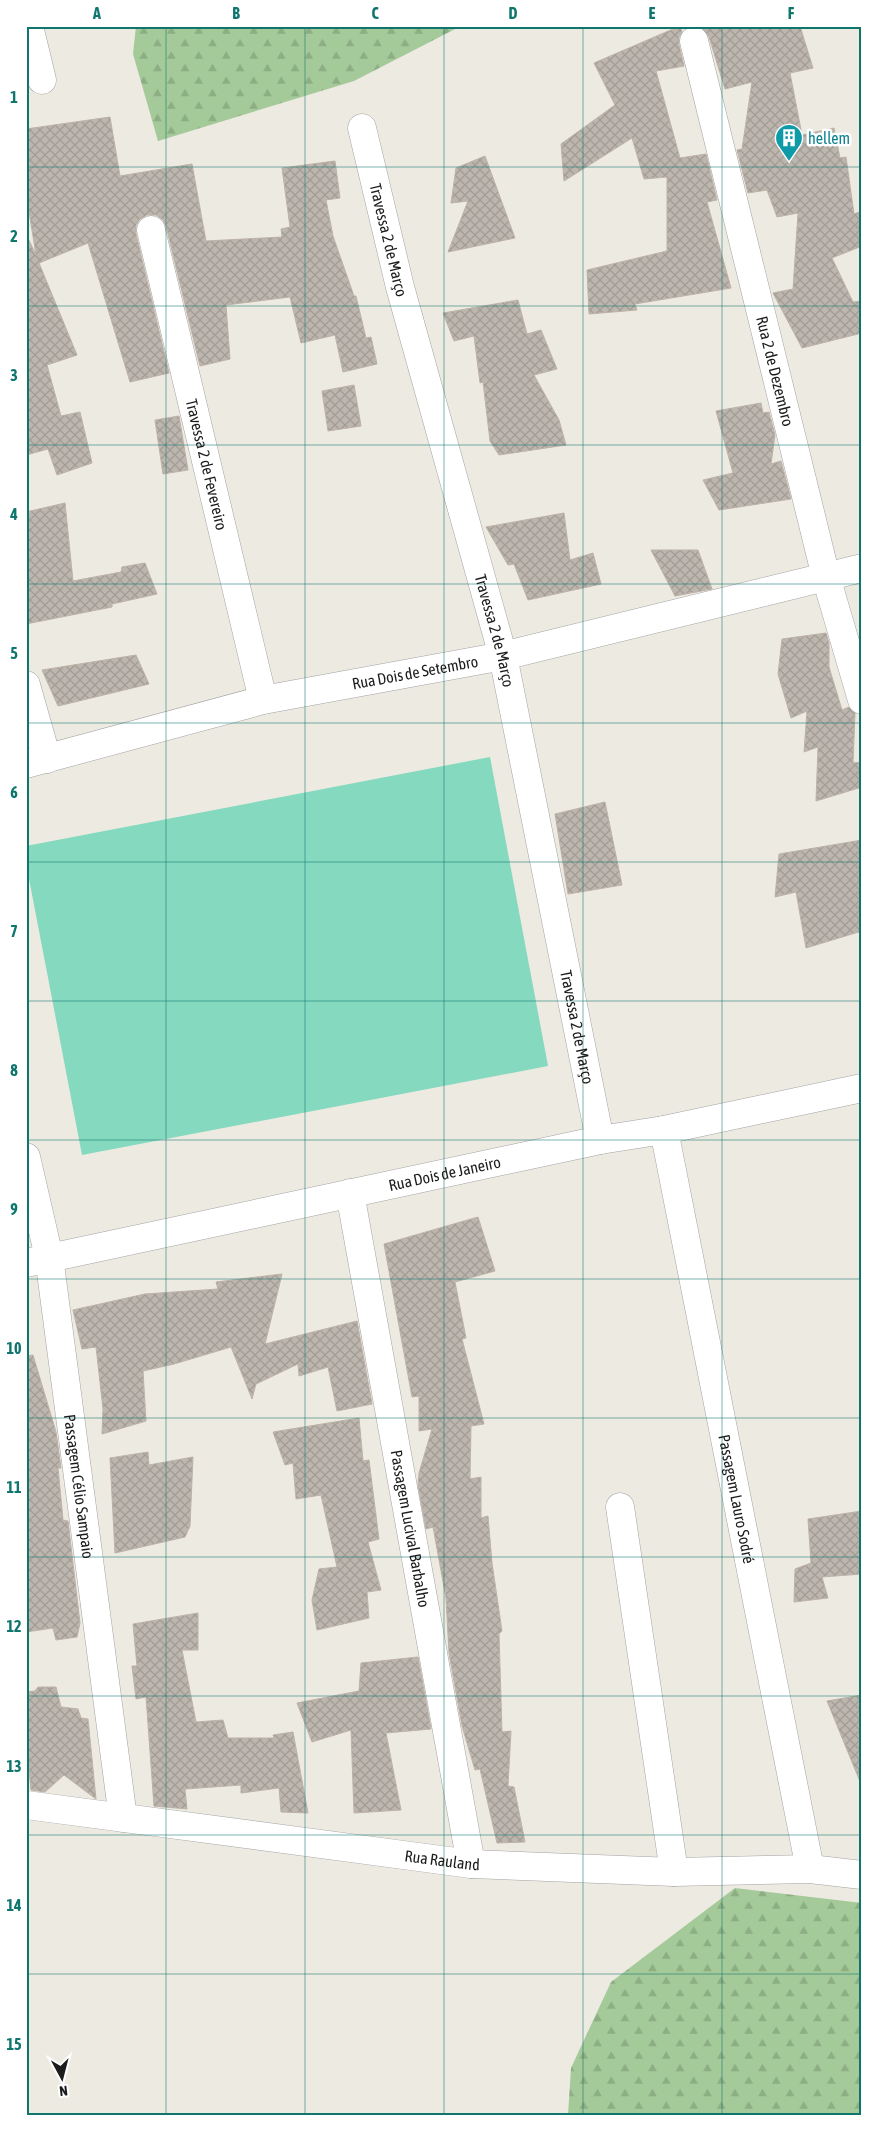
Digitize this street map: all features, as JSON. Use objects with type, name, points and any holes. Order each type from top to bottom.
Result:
[{"type":"street","points":[[29,26],[42,80]]},
{"type":"street","name":"Rua 2 de Dezembro","points":[[694,41],[826,577],[862,700]]},
{"type":"street","name":"Travessa 2 de Março","points":[[362,128],[400,287],[503,656],[600,1140]]},
{"type":"street","name":"Travessa 2 de Fevereiro","points":[[151,230],[263,700]]},
{"type":"street","name":"Rua Dois de Setembro","points":[[36,761],[263,700],[503,656],[862,568]]},
{"type":"street","points":[[26,685],[36,761]]},
{"type":"street","name":"Rua Dois de Janeiro","points":[[38,1260],[600,1140],[664,1130],[862,1088]]},
{"type":"street","name":"Passagem Lauro Sodré","points":[[664,1130],[810,1869]]},
{"type":"street","name":"Passagem Célio Sampaio","points":[[26,1157],[38,1260],[123,1818]]},
{"type":"street","name":"Passagem Lucival Barbalho","points":[[350,1193],[471,1864]]},
{"type":"street","points":[[620,1507],[674,1872]]},
{"type":"street","name":"Rua Rauland","points":[[26,1805],[471,1864],[674,1872],[810,1869],[862,1875]]},
{"type":"green space","points":[[136,26],[461,26],[354,81],[158,141],[133,54]]},
{"type":"green space","points":[[490,757],[548,1066],[82,1155],[26,863],[26,846]]},
{"type":"green space","points":[[735,1888],[862,1903],[862,2115],[568,2115],[571,2068],[611,1982]]},
{"type":"building","points":[[680,26],[682,32],[679,37],[679,45],[684,66],[656,71],[680,158],[706,154],[717,200],[707,202],[731,288],[635,304],[637,310],[589,314],[587,270],[667,251],[667,177],[644,179],[632,138],[564,181],[561,144],[615,105],[594,63]]},
{"type":"building","points":[[711,26],[800,26],[813,68],[790,73],[802,135],[834,128],[840,158],[846,157],[854,214],[862,211],[862,246],[832,258],[853,302],[862,301],[862,333],[802,348],[773,293],[793,289],[798,213],[777,217],[767,190],[748,193],[737,150],[742,149],[752,82],[725,89],[709,37],[702,28]]},
{"type":"building","points":[[110,117],[120,176],[192,164],[206,241],[282,237],[281,229],[290,227],[282,168],[335,161],[340,198],[326,200],[333,236],[354,296],[356,296],[366,338],[371,337],[377,364],[343,372],[335,335],[301,343],[290,297],[226,305],[230,359],[200,366],[166,226],[163,220],[156,215],[147,215],[140,219],[136,225],[136,234],[169,373],[130,382],[88,243],[39,263],[77,355],[47,365],[61,416],[80,412],[92,463],[57,475],[48,449],[26,455],[26,234],[36,255],[26,193],[26,129]]},
{"type":"building","points":[[485,156],[515,238],[448,252],[468,201],[451,203],[456,168]]},
{"type":"building","points":[[518,300],[527,334],[541,330],[557,369],[534,375],[559,420],[566,445],[499,455],[490,441],[483,382],[480,383],[474,336],[454,341],[443,313]]},
{"type":"building","points":[[354,385],[361,426],[328,431],[322,391]]},
{"type":"building","points":[[761,403],[763,413],[769,412],[775,435],[771,464],[781,461],[791,499],[719,510],[703,480],[733,473],[716,411]]},
{"type":"building","points":[[179,416],[188,470],[163,474],[155,420]]},
{"type":"building","points":[[65,503],[73,581],[121,572],[122,567],[145,563],[157,594],[112,604],[112,607],[26,624],[26,512]]},
{"type":"building","points":[[564,513],[570,560],[593,553],[601,584],[528,600],[514,564],[508,565],[486,527]]},
{"type":"building","points":[[651,550],[698,550],[712,589],[675,596]]},
{"type":"building","points":[[826,633],[829,643],[829,667],[842,710],[849,707],[855,713],[853,763],[862,762],[862,787],[816,801],[818,747],[804,752],[807,711],[791,718],[778,674],[782,639]]},
{"type":"building","points":[[136,655],[149,684],[58,706],[42,670]]},
{"type":"building","points":[[605,802],[622,885],[568,894],[555,814]]},
{"type":"building","points":[[862,840],[862,931],[806,948],[796,892],[775,897],[779,854]]},
{"type":"building","points":[[478,1217],[495,1271],[455,1282],[466,1338],[462,1339],[484,1424],[471,1426],[470,1479],[481,1477],[481,1518],[488,1516],[492,1563],[502,1631],[499,1634],[502,1732],[511,1731],[508,1786],[514,1787],[525,1842],[497,1843],[480,1769],[475,1770],[462,1726],[449,1653],[446,1598],[433,1527],[426,1529],[418,1485],[419,1473],[432,1429],[419,1431],[419,1396],[412,1397],[384,1244]]},
{"type":"building","points":[[282,1274],[265,1344],[357,1321],[372,1404],[337,1411],[328,1367],[299,1376],[298,1364],[256,1384],[252,1399],[231,1347],[143,1371],[146,1421],[102,1434],[103,1409],[96,1347],[82,1349],[73,1310],[145,1294],[218,1289],[216,1282]]},
{"type":"building","points":[[33,1355],[56,1432],[61,1468],[58,1468],[63,1520],[68,1521],[80,1623],[77,1637],[56,1640],[53,1628],[26,1632],[26,1356]]},
{"type":"building","points":[[359,1418],[363,1461],[369,1460],[379,1539],[368,1542],[381,1590],[367,1592],[369,1618],[317,1630],[312,1600],[319,1569],[337,1567],[321,1495],[296,1499],[293,1463],[285,1465],[273,1432]]},
{"type":"building","points":[[148,1452],[149,1465],[193,1457],[190,1526],[185,1537],[115,1553],[110,1458]]},
{"type":"building","points":[[862,1511],[862,1537],[860,1538],[862,1574],[822,1577],[828,1598],[794,1602],[795,1569],[811,1563],[808,1519]]},
{"type":"building","points":[[198,1613],[198,1650],[182,1650],[196,1722],[223,1720],[228,1738],[274,1738],[273,1735],[293,1732],[308,1813],[281,1812],[279,1788],[241,1793],[241,1785],[185,1789],[187,1809],[154,1806],[146,1697],[136,1699],[132,1666],[137,1666],[133,1624]]},
{"type":"building","points":[[418,1657],[431,1729],[386,1733],[401,1810],[354,1813],[351,1730],[312,1742],[297,1703],[359,1691],[361,1663]]},
{"type":"building","points":[[38,1687],[56,1687],[61,1707],[78,1709],[81,1718],[88,1719],[96,1799],[64,1775],[45,1792],[31,1790],[26,1737],[26,1692],[35,1691]]},
{"type":"building","points":[[862,1695],[862,1784],[861,1784],[827,1701]]},
{"type":"place","name":"hellem","points":[[789,162]]}]
